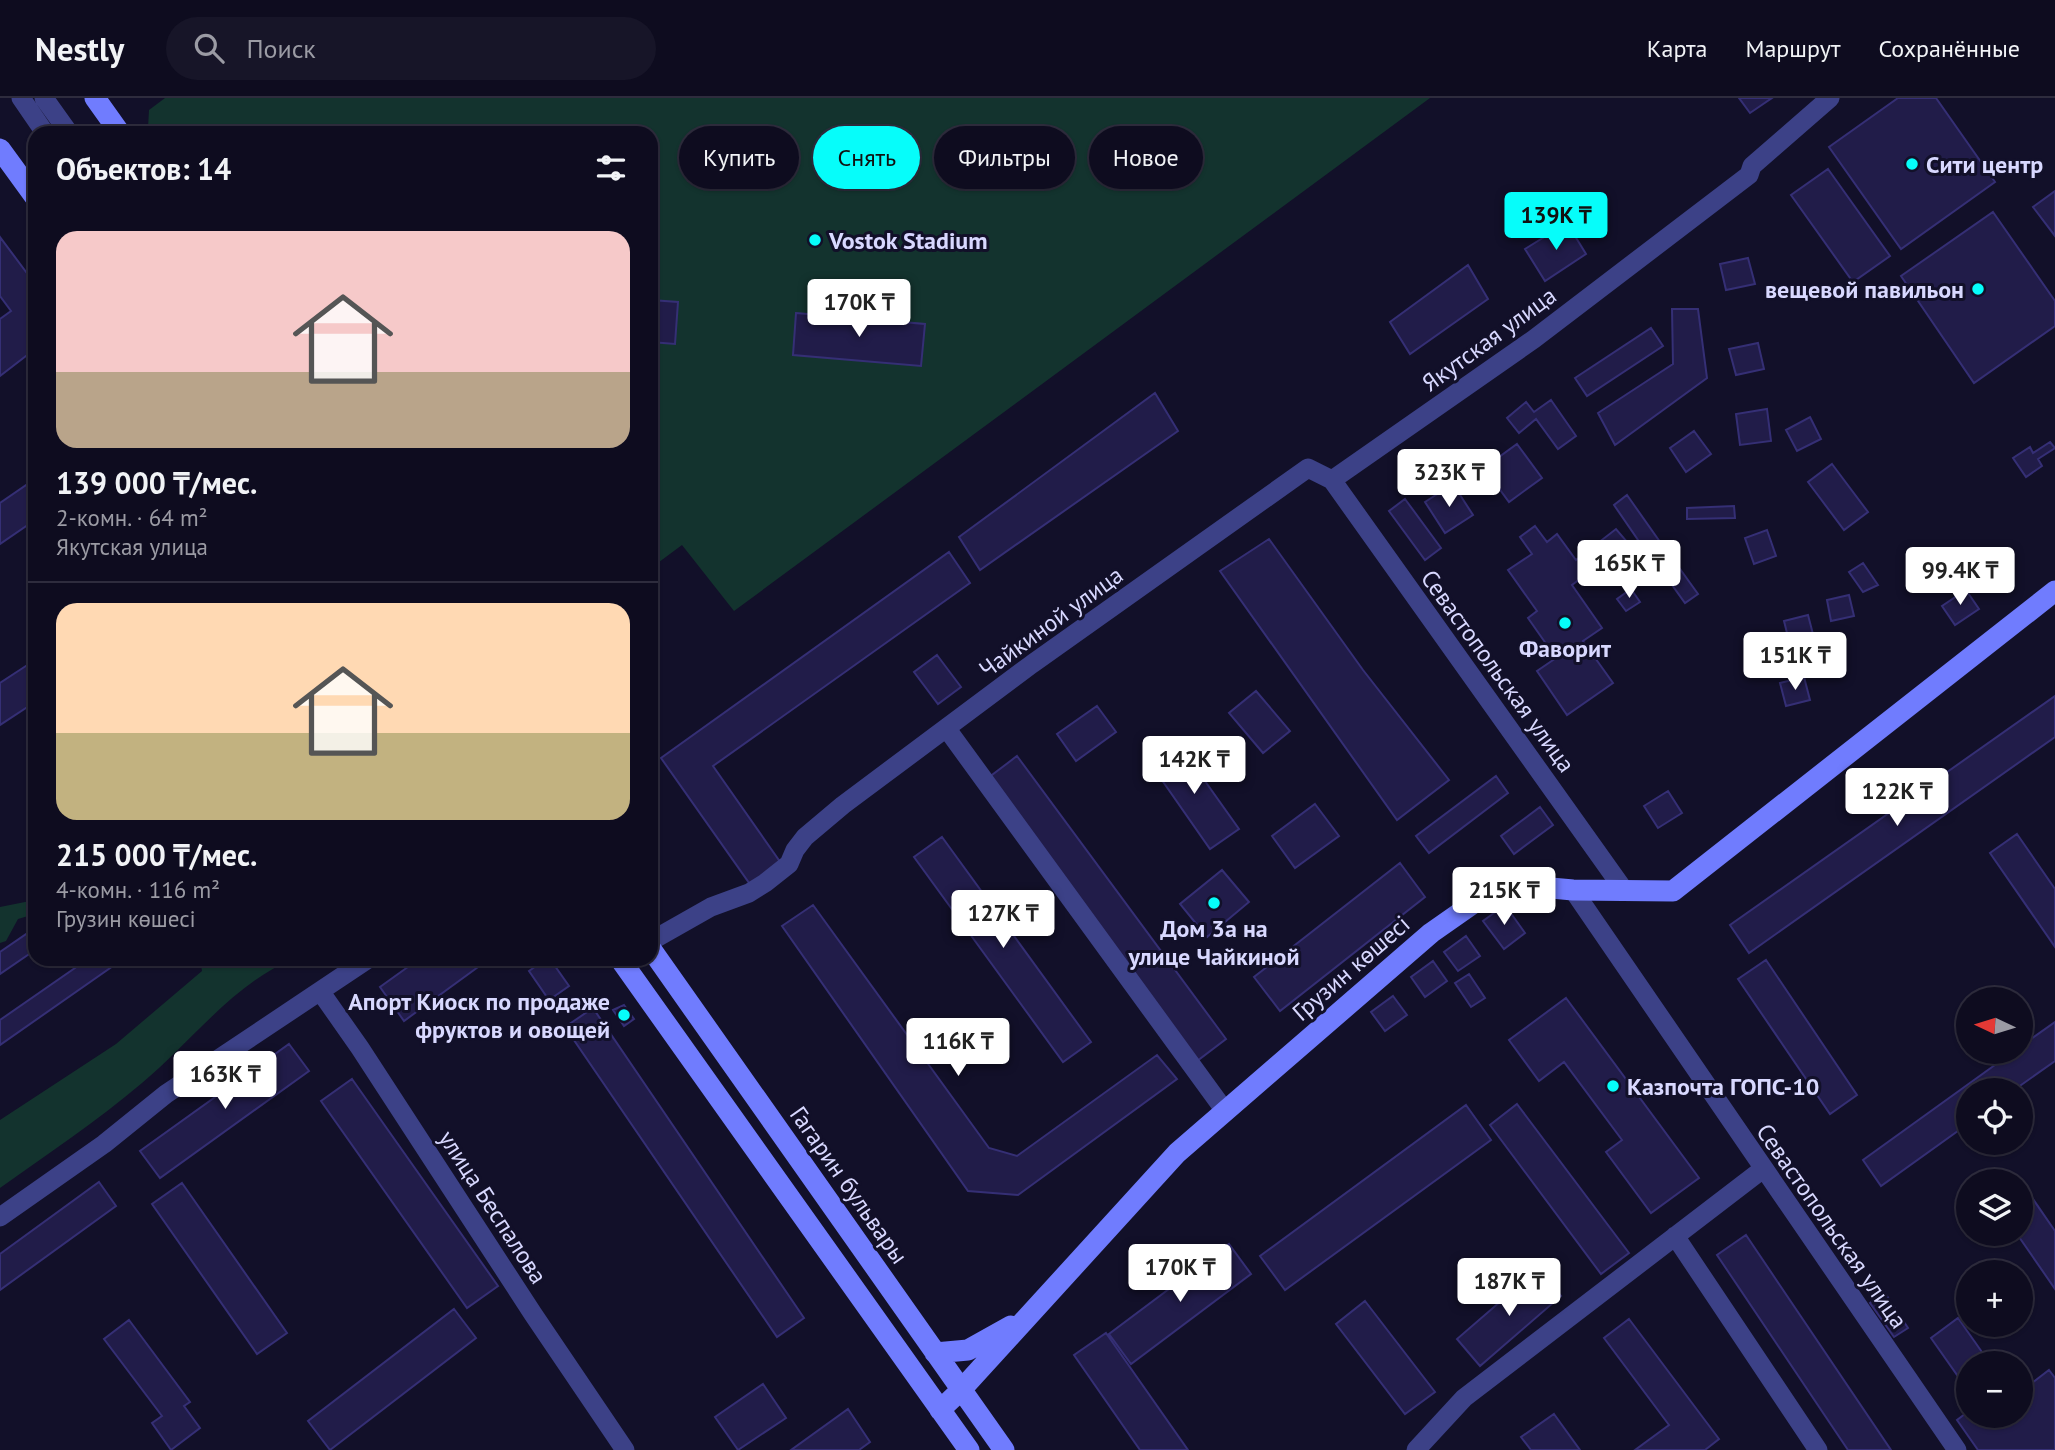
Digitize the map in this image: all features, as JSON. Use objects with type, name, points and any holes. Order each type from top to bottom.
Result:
[{"type":"street","points":[[20,98],[40,126]]},
{"type":"street","points":[[44,98],[64,126]]},
{"type":"street","points":[[95,98],[116,126]]},
{"type":"street","name":"Якутская улица","points":[[1332,480],[1534,339],[1693,218],[1749,175],[1752,166],[1830,98]]},
{"type":"street","points":[[0,149],[28,187]]},
{"type":"street","name":"Чайкиной улица","points":[[658,938],[711,907],[749,893],[765,883],[789,864],[805,837],[843,805],[1032,664],[1308,468],[1332,480]]},
{"type":"street","name":"Севастопольская улица","points":[[1332,480],[1624,890]]},
{"type":"street","name":"Грузин көшесі","points":[[940,1410],[1177,1153],[1431,933],[1491,891],[1518,885],[1573,890],[1673,891],[2055,591]]},
{"type":"street","points":[[947,729],[1225,1111]]},
{"type":"street","name":"Севастопольская улица","points":[[1573,890],[1957,1450]]},
{"type":"street","name":"Гагарин бульвары","points":[[658,959],[1004,1450]]},
{"type":"street","points":[[0,1217],[104,1144],[166,1094],[358,966]]},
{"type":"street","points":[[625,966],[969,1450]]},
{"type":"street","name":"улица Беспалова","points":[[320,991],[625,1450]]},
{"type":"street","points":[[1416,1450],[1464,1398],[1763,1169]]},
{"type":"street","points":[[1675,1236],[1818,1450]]},
{"type":"street","points":[[935,1353],[968,1350],[1026,1319]]},
{"type":"green space","points":[[165,98],[1430,98],[734,611],[682,545],[658,563],[658,126],[148,126],[149,110]]},
{"type":"green space","points":[[28,901],[28,916],[18,919],[6,941],[0,943],[0,907]]},
{"type":"green space","points":[[201,966],[279,966],[252,982],[233,998],[125,1097],[0,1188],[0,1120],[116,1044],[202,971]]},
{"type":"building","points":[[1739,98],[1772,98],[1750,113]]},
{"type":"building","name":"Сити центр","points":[[1898,98],[1936,98],[1995,182],[1901,249],[1829,147]]},
{"type":"building","points":[[1828,169],[1890,256],[1853,282],[1791,195]]},
{"type":"building","points":[[2055,191],[2055,236],[2033,207]]},
{"type":"building","name":"вещевой павильон","points":[[1993,212],[2055,301],[2055,326],[1974,383],[1901,276]]},
{"type":"building","points":[[1567,223],[1586,254],[1545,281],[1525,249]]},
{"type":"building","points":[[0,237],[28,275],[28,354],[0,376],[0,319],[11,311],[0,296]]},
{"type":"building","points":[[1748,258],[1755,284],[1726,290],[1720,264]]},
{"type":"building","points":[[1468,265],[1488,299],[1410,354],[1390,322]]},
{"type":"building","points":[[658,301],[678,302],[675,344],[658,343]]},
{"type":"building","points":[[1672,309],[1698,309],[1707,378],[1615,445],[1598,413],[1673,364]]},
{"type":"building","points":[[796,313],[925,324],[921,366],[793,355]]},
{"type":"building","points":[[1651,328],[1663,346],[1587,396],[1575,378]]},
{"type":"building","points":[[1758,343],[1764,369],[1736,375],[1729,349]]},
{"type":"building","points":[[1155,393],[1178,431],[980,570],[959,537]]},
{"type":"building","points":[[1551,400],[1576,436],[1558,449],[1536,419],[1519,433],[1507,418],[1526,402],[1534,412]]},
{"type":"building","points":[[1767,409],[1771,441],[1740,445],[1736,414]]},
{"type":"building","points":[[1810,417],[1821,439],[1797,451],[1786,430]]},
{"type":"building","points":[[1694,431],[1711,454],[1686,472],[1670,448]]},
{"type":"building","points":[[2050,442],[2055,448],[2038,459],[2042,466],[2026,477],[2013,458],[2030,447],[2033,453]]},
{"type":"building","points":[[1517,444],[1542,478],[1509,502],[1484,468]]},
{"type":"building","points":[[1832,464],[1868,512],[1844,530],[1808,482]]},
{"type":"building","points":[[28,484],[28,525],[0,544],[0,503]]},
{"type":"building","points":[[1453,484],[1473,515],[1445,533],[1425,502]]},
{"type":"building","points":[[1627,495],[1672,559],[1658,569],[1614,505]]},
{"type":"building","points":[[1405,499],[1441,548],[1425,560],[1389,511]]},
{"type":"building","points":[[1734,506],[1735,518],[1687,519],[1687,508]]},
{"type":"building","name":"Фаворит","points":[[1535,526],[1547,542],[1557,534],[1576,560],[1616,529],[1628,543],[1572,585],[1602,628],[1583,641],[1613,683],[1567,715],[1537,671],[1556,658],[1528,618],[1537,611],[1508,570],[1532,554],[1520,537]]},
{"type":"building","points":[[1767,530],[1776,556],[1754,564],[1745,538]]},
{"type":"building","points":[[1269,539],[1363,670],[1449,780],[1397,820],[1220,571]]},
{"type":"building","points":[[949,552],[970,583],[713,766],[783,866],[752,887],[661,758]]},
{"type":"building","points":[[1675,562],[1698,594],[1685,603],[1662,571]]},
{"type":"building","points":[[1863,563],[1878,585],[1863,592],[1849,572]]},
{"type":"building","points":[[1631,589],[1640,602],[1626,611],[1617,599]]},
{"type":"building","points":[[1966,590],[1979,609],[1955,625],[1942,606]]},
{"type":"building","points":[[1849,595],[1854,616],[1831,621],[1827,600]]},
{"type":"building","points":[[1808,615],[1814,638],[1790,645],[1784,621]]},
{"type":"building","points":[[937,655],[961,687],[938,704],[914,672]]},
{"type":"building","points":[[28,665],[28,707],[0,725],[0,683]]},
{"type":"building","points":[[1804,677],[1810,700],[1786,706],[1780,683]]},
{"type":"building","points":[[1256,691],[1290,731],[1263,753],[1229,713]]},
{"type":"building","points":[[2055,696],[2055,737],[1749,953],[1730,925]]},
{"type":"building","points":[[1097,706],[1116,732],[1076,761],[1057,734]]},
{"type":"building","points":[[1178,743],[1239,829],[1210,849],[1150,763]]},
{"type":"building","points":[[1017,756],[1226,1039],[1197,1061],[988,778]]},
{"type":"building","points":[[1496,776],[1508,793],[1429,853],[1416,836]]},
{"type":"building","points":[[1668,791],[1682,813],[1658,828],[1644,806]]},
{"type":"building","points":[[1315,804],[1339,836],[1295,868],[1272,836]]},
{"type":"building","points":[[1540,807],[1553,825],[1514,854],[1501,836]]},
{"type":"building","points":[[2017,834],[2055,889],[2055,947],[1990,853]]},
{"type":"building","points":[[942,837],[1091,1042],[1063,1062],[914,857]]},
{"type":"building","points":[[1400,863],[1425,897],[1280,1011],[1254,977]]},
{"type":"building","name":"Дом 3а на улице Чайкиной","points":[[1222,870],[1249,902],[1207,937],[1180,904]]},
{"type":"building","points":[[813,905],[989,1148],[1017,1156],[1157,1055],[1177,1079],[1018,1195],[968,1191],[782,926]]},
{"type":"building","points":[[1505,905],[1525,933],[1504,949],[1483,921]]},
{"type":"building","points":[[28,933],[28,955],[0,974],[0,952]]},
{"type":"building","points":[[1466,936],[1480,956],[1458,971],[1444,952]]},
{"type":"building","points":[[1766,960],[1857,1095],[1830,1114],[1738,979]]},
{"type":"building","points":[[1433,961],[1447,981],[1425,997],[1411,977]]},
{"type":"building","points":[[78,966],[113,966],[0,1045],[0,1020]]},
{"type":"building","points":[[409,966],[479,966],[404,1021],[380,987]]},
{"type":"building","points":[[536,966],[555,966],[569,986],[549,1000],[529,971]]},
{"type":"building","points":[[1469,974],[1485,998],[1471,1007],[1455,983]]},
{"type":"building","points":[[1393,996],[1407,1015],[1385,1031],[1371,1012]]},
{"type":"building","points":[[1566,998],[1699,1178],[1651,1213],[1606,1152],[1622,1140],[1564,1062],[1539,1081],[1509,1040]]},
{"type":"building","name":"Апорт Киоск по продаже фруктов и овощей","points":[[624,1005],[634,1019],[624,1026],[613,1010]]},
{"type":"building","points":[[593,1008],[804,1318],[777,1337],[565,1027]]},
{"type":"building","points":[[2055,1022],[2055,1061],[2031,1078],[1977,1078],[1996,1064],[2034,1064],[2034,1037]]},
{"type":"building","points":[[289,1044],[309,1071],[160,1178],[140,1151]]},
{"type":"building","points":[[352,1079],[498,1286],[467,1308],[321,1101]]},
{"type":"building","points":[[1956,1093],[1956,1132],[1881,1186],[1863,1160]]},
{"type":"building","points":[[1517,1104],[1629,1253],[1601,1274],[1490,1125]]},
{"type":"building","points":[[1466,1105],[1491,1140],[1285,1290],[1260,1256]]},
{"type":"building","points":[[99,1182],[116,1206],[0,1290],[0,1254]]},
{"type":"building","points":[[182,1183],[287,1333],[257,1354],[152,1204]]},
{"type":"building","points":[[2033,1199],[2055,1231],[2055,1289],[2025,1246],[2033,1246]]},
{"type":"building","points":[[1746,1235],[1891,1450],[1848,1450],[1717,1255]]},
{"type":"building","points":[[1229,1244],[1251,1274],[1131,1364],[1109,1334]]},
{"type":"building","points":[[1538,1269],[1561,1296],[1480,1366],[1457,1339]]},
{"type":"building","points":[[1885,1293],[1908,1328],[1894,1337],[1870,1303]]},
{"type":"building","points":[[1365,1301],[1435,1392],[1405,1414],[1336,1324]]},
{"type":"building","points":[[454,1309],[476,1338],[330,1450],[308,1421]]},
{"type":"building","points":[[1629,1319],[1719,1439],[1705,1450],[1635,1450],[1669,1425],[1604,1338]]},
{"type":"building","points":[[1956,1319],[1956,1337],[1971,1337],[1981,1351],[1956,1351],[1956,1373],[1931,1338]]},
{"type":"building","points":[[129,1320],[190,1402],[184,1406],[200,1428],[171,1450],[152,1423],[162,1416],[104,1339]]},
{"type":"building","points":[[1106,1333],[1188,1450],[1140,1450],[1074,1355]]},
{"type":"building","points":[[2049,1370],[2055,1378],[2055,1450],[1978,1450],[1963,1428],[2033,1428],[2033,1382]]},
{"type":"building","points":[[763,1384],[786,1418],[738,1450],[715,1417]]},
{"type":"building","points":[[848,1409],[870,1442],[859,1450],[791,1450]]},
{"type":"building","points":[[1554,1414],[1580,1450],[1531,1450],[1521,1437]]},
{"type":"place","name":"Сити центр","points":[[1912,164]]},
{"type":"place","name":"Vostok Stadium","points":[[815,240]]},
{"type":"place","name":"вещевой павильон","points":[[1978,289]]},
{"type":"place","name":"Фаворит","points":[[1565,623]]},
{"type":"place","name":"Дом 3а на улице Чайкиной","points":[[1214,903]]},
{"type":"place","name":"Апорт Киоск по продаже фруктов и овощей","points":[[624,1015]]},
{"type":"place","name":"Казпочта ГОПС-10","points":[[1613,1086]]}]
